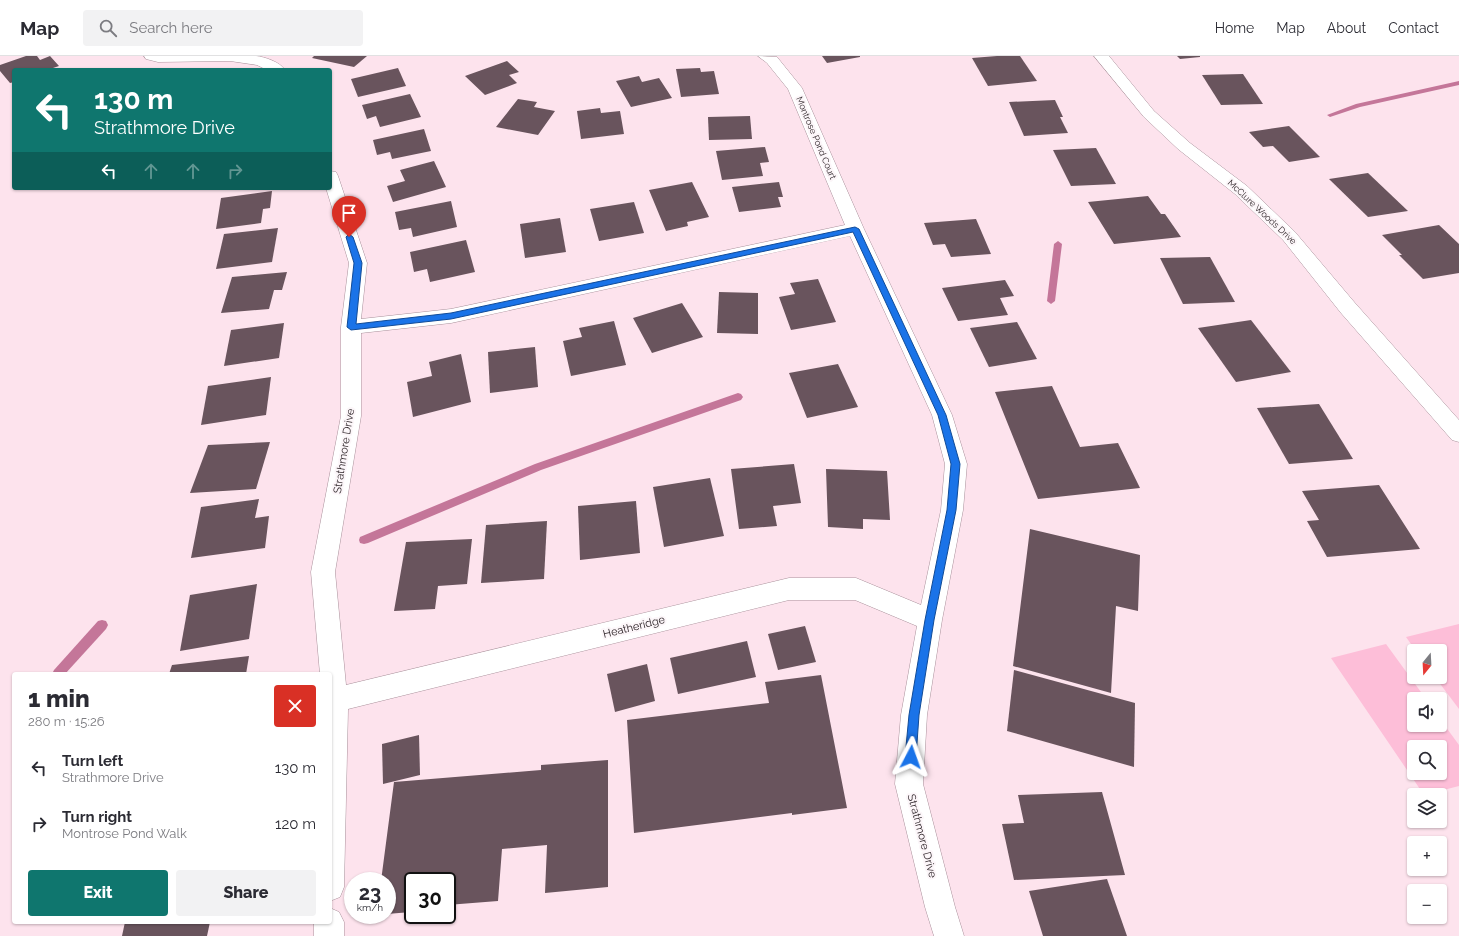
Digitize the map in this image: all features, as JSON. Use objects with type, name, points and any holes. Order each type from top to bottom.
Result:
[{"type":"street","points":[[151,56],[158,58],[230,57],[264,59],[275,68]]},
{"type":"street","name":"Montrose Pond Court","points":[[765,56],[772,60],[794,88],[855,229]]},
{"type":"street","name":"McClure Woods Drive","points":[[1101,56],[1149,114],[1184,146],[1241,190],[1289,236],[1348,308],[1459,434]]},
{"type":"street","name":"Strathmore Drive","points":[[332,182],[358,263],[351,327],[351,416],[323,572],[335,700],[332,812]]},
{"type":"street","points":[[351,327],[451,316],[855,229]]},
{"type":"street","name":"Strathmore Drive","points":[[855,229],[942,415],[956,464],[952,510],[930,620],[914,715],[909,784],[940,907],[950,936]]},
{"type":"street","name":"Heatheridge","points":[[335,700],[789,589],[856,589],[930,620]]},
{"type":"street","points":[[329,924],[329,936]]},
{"type":"shaded area","points":[[1459,624],[1459,709],[1440,684],[1447,684],[1447,644],[1411,644],[1406,637]]},
{"type":"shaded area","points":[[1386,644],[1407,673],[1407,684],[1415,684],[1421,692],[1407,692],[1407,732],[1447,732],[1447,729],[1459,745],[1459,786],[1447,789],[1419,788],[1414,780],[1447,780],[1447,740],[1407,740],[1407,770],[1331,658]]},
{"type":"building","points":[[26,56],[37,56],[40,60],[50,56],[59,66],[53,68],[12,68],[12,82],[10,83],[0,71],[0,65]]},
{"type":"building","points":[[314,56],[367,56],[354,67],[312,58]]},
{"type":"building","points":[[822,56],[860,56],[860,57],[827,63]]},
{"type":"building","points":[[1020,56],[1037,81],[988,86],[972,58]]},
{"type":"building","points":[[1177,56],[1200,56],[1200,57],[1180,59]]},
{"type":"building","points":[[507,61],[519,72],[509,75],[517,83],[485,95],[465,76]]},
{"type":"building","points":[[398,68],[406,86],[358,97],[351,79]]},
{"type":"building","points":[[700,68],[701,72],[714,71],[719,94],[681,97],[676,69]]},
{"type":"building","points":[[1243,74],[1263,104],[1221,105],[1202,75]]},
{"type":"building","points":[[639,76],[642,82],[659,78],[672,98],[631,107],[616,81]]},
{"type":"building","points":[[410,94],[421,117],[380,127],[376,116],[367,119],[362,105]]},
{"type":"building","points":[[518,99],[537,102],[534,107],[555,111],[538,135],[496,127]]},
{"type":"building","points":[[1055,100],[1063,117],[1060,117],[1068,133],[1024,136],[1009,102]]},
{"type":"building","points":[[600,108],[601,113],[620,111],[624,134],[581,139],[577,111]]},
{"type":"building","points":[[750,116],[752,139],[709,140],[708,117]]},
{"type":"building","points":[[1289,126],[1320,157],[1289,162],[1273,146],[1263,147],[1249,132]]},
{"type":"building","points":[[424,129],[431,151],[392,159],[390,152],[377,155],[373,140]]},
{"type":"building","points":[[765,147],[769,162],[760,163],[763,176],[722,180],[716,151]]},
{"type":"building","points":[[1096,148],[1116,184],[1071,186],[1053,150]]},
{"type":"building","points":[[434,161],[446,187],[393,202],[387,186],[405,181],[400,170]]},
{"type":"building","points":[[1368,173],[1408,211],[1368,217],[1329,179]]},
{"type":"building","points":[[692,182],[709,217],[687,222],[688,226],[666,231],[649,190]]},
{"type":"building","points":[[779,182],[783,197],[778,197],[781,207],[739,212],[732,187]]},
{"type":"building","points":[[272,191],[270,208],[263,209],[261,223],[216,229],[221,198]]},
{"type":"building","points":[[1148,196],[1161,214],[1165,214],[1181,237],[1114,244],[1088,202]]},
{"type":"building","points":[[451,201],[457,227],[413,237],[411,228],[399,230],[395,212]]},
{"type":"building","points":[[634,202],[644,233],[599,241],[590,209]]},
{"type":"building","points":[[560,218],[566,252],[525,258],[520,224]]},
{"type":"building","points":[[976,219],[991,254],[951,257],[945,244],[933,245],[924,223]]},
{"type":"building","points":[[1439,225],[1459,244],[1459,273],[1423,279],[1382,235]]},
{"type":"building","points":[[278,228],[272,262],[216,269],[224,234]]},
{"type":"building","points":[[466,240],[475,272],[430,282],[427,269],[414,272],[410,252]]},
{"type":"building","points":[[1210,257],[1235,302],[1183,304],[1160,258]]},
{"type":"building","points":[[287,272],[282,290],[274,290],[269,309],[221,313],[232,277]]},
{"type":"building","points":[[818,279],[836,322],[791,330],[779,297],[795,294],[790,283]]},
{"type":"building","points":[[1005,280],[1014,296],[1000,298],[1008,315],[958,321],[942,288]]},
{"type":"building","points":[[719,292],[758,293],[758,334],[717,333]]},
{"type":"building","points":[[682,303],[703,337],[652,353],[633,318]]},
{"type":"building","points":[[1251,320],[1291,372],[1236,382],[1198,328]]},
{"type":"building","points":[[614,321],[626,365],[571,376],[563,341],[582,337],[579,328]]},
{"type":"building","points":[[1017,322],[1037,359],[989,367],[970,328]]},
{"type":"building","points":[[284,323],[279,358],[224,366],[231,330]]},
{"type":"building","points":[[535,347],[538,387],[490,393],[488,352]]},
{"type":"building","points":[[461,354],[471,402],[413,417],[407,382],[432,376],[429,362]]},
{"type":"building","points":[[838,364],[858,407],[807,418],[789,373]]},
{"type":"building","points":[[271,377],[266,415],[201,425],[208,386]]},
{"type":"building","points":[[1052,386],[1080,447],[1118,443],[1140,488],[1038,499],[995,392]]},
{"type":"building","points":[[1319,404],[1353,459],[1289,464],[1257,408]]},
{"type":"building","points":[[270,442],[256,489],[190,493],[208,445]]},
{"type":"building","points":[[794,464],[801,503],[773,506],[777,526],[739,529],[731,469]]},
{"type":"building","points":[[826,469],[887,471],[890,520],[863,519],[863,529],[828,527]]},
{"type":"building","points":[[710,478],[724,536],[664,547],[653,487]]},
{"type":"building","points":[[1379,485],[1420,549],[1327,557],[1307,521],[1319,520],[1302,491]]},
{"type":"building","points":[[259,499],[255,518],[269,516],[265,548],[191,558],[201,507]]},
{"type":"building","points":[[636,501],[640,553],[580,560],[578,506]]},
{"type":"building","points":[[547,521],[544,579],[481,583],[486,525]]},
{"type":"building","points":[[1030,529],[1140,555],[1138,611],[1116,606],[1111,693],[1013,666]]},
{"type":"building","points":[[472,539],[467,584],[438,586],[435,609],[394,611],[406,542]]},
{"type":"building","points":[[257,584],[249,639],[180,651],[190,595]]},
{"type":"building","points":[[805,626],[816,662],[778,670],[768,634]]},
{"type":"building","points":[[747,641],[756,677],[678,694],[670,658]]},
{"type":"building","points":[[249,656],[246,672],[170,672],[172,665]]},
{"type":"building","points":[[647,664],[655,701],[615,712],[607,674]]},
{"type":"building","points":[[1014,670],[1135,703],[1134,767],[1007,731]]},
{"type":"building","points":[[821,675],[847,808],[792,815],[792,813],[634,833],[627,720],[769,703],[765,682]]},
{"type":"building","points":[[419,735],[420,775],[383,784],[382,744]]},
{"type":"building","points":[[608,760],[608,887],[545,893],[547,845],[502,849],[498,901],[456,904],[456,872],[404,872],[404,913],[396,913],[396,872],[382,872],[394,782],[541,770],[541,765]]},
{"type":"building","points":[[1102,792],[1125,875],[1014,880],[1002,824],[1024,823],[1018,795]]},
{"type":"building","points":[[1107,879],[1127,936],[1043,936],[1029,891]]},
{"type":"building","points":[[125,924],[210,924],[207,936],[122,936]]},
{"type":"waterway","points":[[1330,115],[1358,105],[1459,83]]},
{"type":"waterway","points":[[1051,301],[1058,244]]},
{"type":"waterway","points":[[364,540],[538,467],[738,397]]},
{"type":"waterway","points":[[60,672],[102,625]]},
{"type":"route","points":[[349,237],[358,263],[351,327],[451,316],[855,229],[942,415],[956,464],[952,510],[930,620],[914,715],[911,757]]}]
